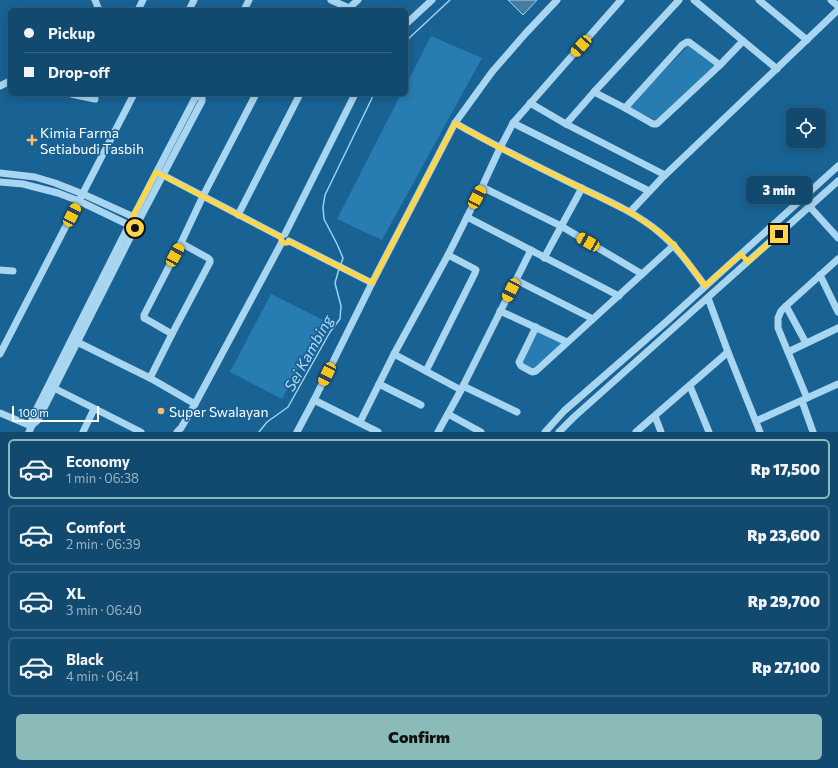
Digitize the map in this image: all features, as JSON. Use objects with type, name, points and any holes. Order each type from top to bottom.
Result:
[{"type":"street","points":[[331,0],[349,8],[358,0]]},
{"type":"street","points":[[408,22],[432,0]]},
{"type":"street","points":[[297,432],[455,123],[492,72],[557,0]]},
{"type":"street","points":[[360,422],[394,354],[448,255],[513,124],[621,0]]},
{"type":"street","points":[[566,124],[679,0]]},
{"type":"street","points":[[694,0],[777,69]]},
{"type":"street","points":[[759,0],[807,40]]},
{"type":"street","points":[[831,0],[838,6]]},
{"type":"street","points":[[630,212],[665,175],[838,10]]},
{"type":"street","points":[[594,92],[653,124],[656,124],[720,65],[743,41]]},
{"type":"street","points":[[625,108],[682,45],[687,42],[720,65]]},
{"type":"street","points":[[81,96],[95,99]]},
{"type":"street","points":[[0,354],[133,96]]},
{"type":"street","points":[[0,413],[31,428],[38,420],[51,387],[74,340],[159,174],[202,101],[201,96]]},
{"type":"street","points":[[172,334],[146,319],[144,316],[203,196],[255,96]]},
{"type":"street","points":[[238,215],[299,96]]},
{"type":"street","points":[[177,432],[181,428],[195,404],[284,239],[354,96]]},
{"type":"street","points":[[530,103],[566,124],[665,175]]},
{"type":"street","points":[[455,123],[500,148],[630,212],[658,231],[674,245],[705,286]]},
{"type":"street","points":[[513,124],[649,191]]},
{"type":"street","points":[[544,432],[564,411],[666,322],[838,166]]},
{"type":"street","points":[[0,173],[35,177],[55,183],[136,218]]},
{"type":"street","points":[[159,174],[372,283]]},
{"type":"street","points":[[559,432],[838,181]]},
{"type":"street","points":[[0,182],[23,184],[58,193],[79,201],[132,226]]},
{"type":"street","points":[[482,187],[561,226],[642,274]]},
{"type":"street","points":[[544,258],[582,188]]},
{"type":"street","points":[[810,207],[838,238]]},
{"type":"street","points":[[467,217],[619,296]]},
{"type":"street","points":[[150,378],[210,262],[208,258],[181,243]]},
{"type":"street","points":[[536,327],[519,362],[521,366],[532,372],[536,371],[674,245]]},
{"type":"street","points":[[438,432],[462,388],[531,250]]},
{"type":"street","points":[[741,254],[748,262]]},
{"type":"street","points":[[426,371],[476,270],[448,255]]},
{"type":"street","points":[[813,432],[788,352],[778,328],[778,318],[781,311],[786,306],[838,259]]},
{"type":"street","points":[[0,270],[13,271]]},
{"type":"street","points":[[820,275],[838,312]]},
{"type":"street","points":[[516,280],[592,319]]},
{"type":"street","points":[[708,298],[760,432]]},
{"type":"street","points":[[786,306],[806,343]]},
{"type":"street","points":[[500,311],[567,342]]},
{"type":"street","points":[[666,322],[673,330]]},
{"type":"street","points":[[788,352],[838,328]]},
{"type":"street","points":[[74,340],[150,378],[195,404]]},
{"type":"street","points":[[636,432],[728,352]]},
{"type":"street","points":[[394,354],[462,388],[517,412]]},
{"type":"street","points":[[379,384],[421,405]]},
{"type":"street","points":[[756,421],[838,384]]},
{"type":"street","points":[[690,386],[709,432]]},
{"type":"street","points":[[51,387],[130,429],[141,432]]},
{"type":"street","points":[[314,400],[378,432]]},
{"type":"street","points":[[83,432],[94,409]]},
{"type":"street","points":[[448,414],[481,432]]},
{"type":"street","points":[[655,416],[661,432]]},
{"type":"shaded area","points":[[508,0],[537,0],[523,15]]},
{"type":"shaded area","points":[[431,36],[482,58],[382,240],[337,219],[400,96],[408,96],[408,81]]},
{"type":"shaded area","points":[[689,45],[717,65],[659,122],[629,107]]},
{"type":"shaded area","points":[[271,294],[323,320],[282,399],[230,372]]},
{"type":"shaded area","points":[[536,328],[567,342],[535,370],[520,363]]},
{"type":"waterway","name":"Sei Kambing","points":[[408,39],[450,0]]},
{"type":"waterway","name":"Sei Kambing","points":[[341,264],[343,258],[324,219],[323,207],[325,195],[373,96]]},
{"type":"waterway","name":"Sei Kambing","points":[[259,432],[267,422],[288,407],[330,332],[340,319],[341,306],[335,283],[339,269]]},
{"type":"place","name":"Kimia Farma Setiabudi Tasbih","points":[[32,140]]},
{"type":"place","name":"Super Swalayan","points":[[161,411]]},
{"type":"route","points":[[135,228],[129,224],[156,172],[281,237],[282,242],[288,243],[289,241],[372,283],[455,123],[500,148],[630,212],[658,231],[674,245],[705,286],[741,254],[748,262],[779,234]]}]
